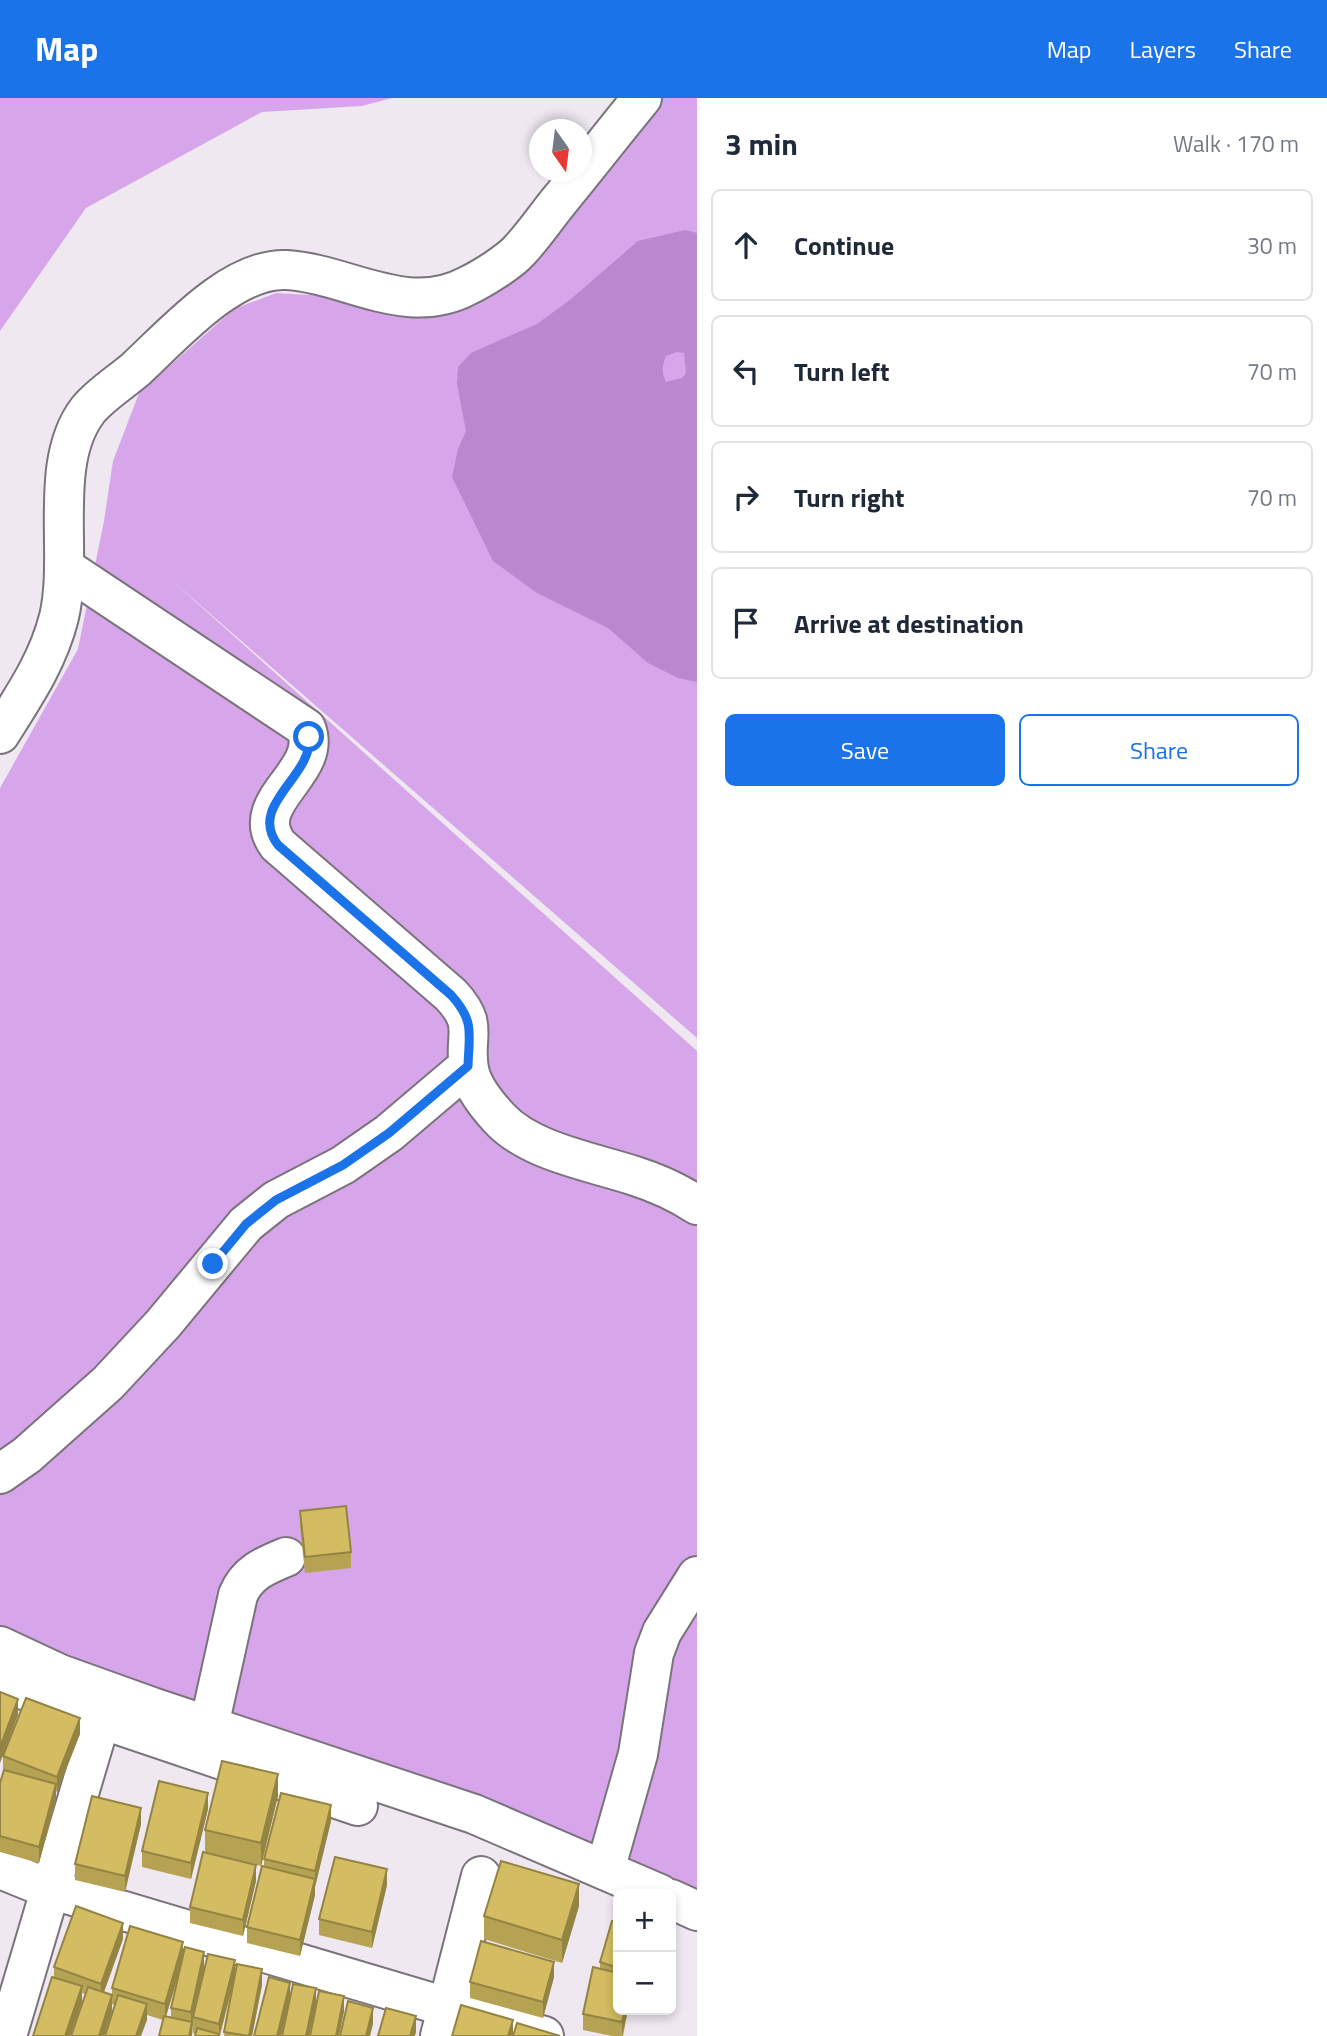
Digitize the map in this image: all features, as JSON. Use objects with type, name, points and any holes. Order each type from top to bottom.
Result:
[{"type":"street","points":[[0,734],[41,668],[59,616],[64,567],[65,478],[72,440],[88,410],[219,294],[259,275],[285,270],[396,296],[426,298],[444,295],[467,286],[518,253],[642,98]]},
{"type":"street","points":[[64,567],[306,728],[310,745],[307,756],[271,811],[268,822],[271,836],[464,1008],[470,1028],[468,1066],[471,1078],[500,1120],[536,1144],[676,1191],[697,1205]]},
{"type":"street","points":[[0,1474],[27,1455],[107,1383],[163,1324],[246,1224],[276,1200],[343,1165],[389,1133],[468,1066]]},
{"type":"street","points":[[209,1726],[243,1582],[261,1568],[286,1557]]},
{"type":"street","points":[[605,1870],[638,1754],[654,1653],[662,1632],[697,1576]]},
{"type":"street","points":[[0,1646],[60,1674],[474,1814],[649,1889]]},
{"type":"street","points":[[0,1681],[101,1719],[359,1806]]},
{"type":"street","points":[[7,2036],[101,1719]]},
{"type":"street","points":[[0,1869],[50,1889],[444,2021],[544,2036]]},
{"type":"street","points":[[444,2021],[481,1876]]},
{"type":"street","points":[[676,1901],[697,1911]]},
{"type":"shaded area","points":[[0,98],[392,98],[362,106],[262,112],[86,208],[0,331]]},
{"type":"shaded area","points":[[654,98],[697,98],[697,1038],[168,577],[697,1051],[697,1918],[676,1910],[676,1889],[622,1889],[0,1650],[0,788],[78,649],[104,521],[113,461],[139,393],[234,309],[276,293],[464,304],[577,182],[592,182],[592,165]]},
{"type":"shaded area","points":[[685,230],[697,233],[697,682],[678,678],[648,663],[608,628],[537,593],[493,561],[452,477],[458,449],[466,431],[457,384],[458,367],[471,353],[537,324],[571,299],[638,241]],"holes":[[[677,352],[684,353],[686,373],[682,378],[666,382],[663,375],[666,356]]]},
{"type":"building","points":[[346,1506],[351,1552],[305,1557],[300,1511]]},
{"type":"building","points":[[0,1692],[18,1699],[0,1747]]},
{"type":"building","points":[[26,1698],[80,1718],[57,1777],[3,1756]]},
{"type":"building","points":[[222,1761],[278,1774],[261,1843],[205,1830]]},
{"type":"building","points":[[4,1770],[56,1784],[39,1847],[0,1836],[0,1783]]},
{"type":"building","points":[[159,1781],[208,1793],[191,1863],[142,1851]]},
{"type":"building","points":[[281,1793],[331,1805],[315,1871],[264,1859]]},
{"type":"building","points":[[92,1796],[141,1808],[125,1876],[75,1864]]},
{"type":"building","points":[[203,1852],[256,1865],[243,1920],[190,1907]]},
{"type":"building","points":[[335,1857],[387,1869],[372,1932],[319,1919]]},
{"type":"building","points":[[501,1861],[579,1884],[562,1940],[484,1916]]},
{"type":"building","points":[[262,1866],[315,1879],[300,1940],[247,1927]]},
{"type":"building","points":[[76,1906],[123,1923],[101,1984],[54,1967]]},
{"type":"building","points":[[612,1921],[613,1966],[600,1962]]},
{"type":"building","points":[[130,1926],[183,1942],[165,2004],[112,1988]]},
{"type":"building","points":[[481,1941],[554,1962],[543,2002],[470,1982]]},
{"type":"building","points":[[185,1947],[204,1952],[191,2012],[171,2008]]},
{"type":"building","points":[[208,1954],[235,1960],[219,2024],[193,2017]]},
{"type":"building","points":[[237,1964],[262,1969],[249,2036],[224,2032]]},
{"type":"building","points":[[593,1967],[613,1972],[613,2015],[624,2015],[622,2022],[583,2014]]},
{"type":"building","points":[[52,1977],[82,1986],[65,2036],[33,2036]]},
{"type":"building","points":[[269,1977],[290,1983],[277,2036],[254,2036]]},
{"type":"building","points":[[293,1984],[316,1988],[306,2036],[282,2036]]},
{"type":"building","points":[[88,1987],[112,1995],[99,2036],[71,2036]]},
{"type":"building","points":[[319,1991],[344,1996],[336,2036],[310,2036]]},
{"type":"building","points":[[118,1995],[147,2004],[136,2036],[105,2036]]},
{"type":"building","points":[[348,2001],[373,2008],[366,2036],[340,2036]]},
{"type":"building","points":[[461,2005],[513,2020],[508,2036],[452,2036]]},
{"type":"building","points":[[386,2008],[416,2016],[410,2036],[378,2036]]},
{"type":"building","points":[[164,2016],[192,2022],[189,2036],[159,2036]]},
{"type":"building","points":[[517,2023],[560,2036],[513,2036]]},
{"type":"building","points":[[197,2028],[219,2034],[219,2036],[195,2036]]},
{"type":"route","points":[[213,1264],[246,1224],[276,1200],[343,1165],[389,1133],[468,1066],[470,1028],[464,1008],[271,836],[268,822],[271,811],[307,756],[309,737]]}]
